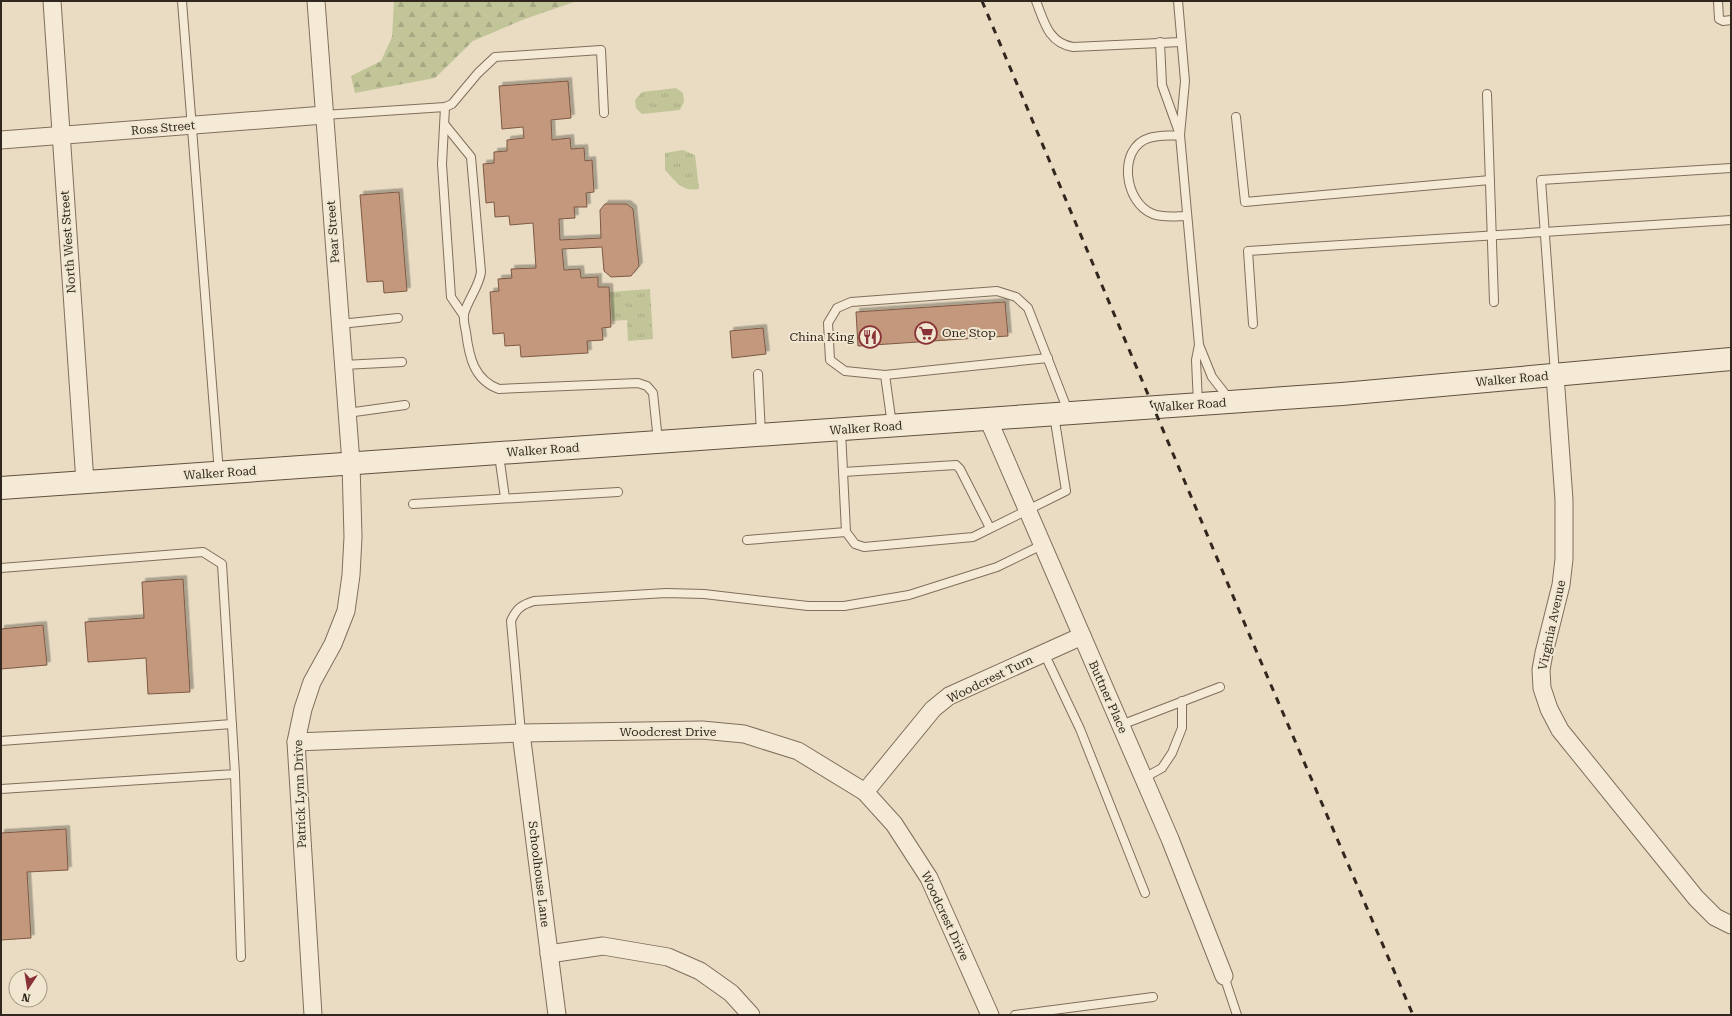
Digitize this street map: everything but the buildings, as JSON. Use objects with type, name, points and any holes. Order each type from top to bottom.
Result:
[{"type":"street","name":"North West Street","points":[[52,1],[60,136],[85,482]]},
{"type":"street","name":"Pear Street","points":[[316,1],[351,463]]},
{"type":"street","name":"Ross Street","points":[[1,140],[324,115]]},
{"type":"street","name":"Walker Road","points":[[1,488],[1231,403],[1731,359]]},
{"type":"street","name":"Virginia Avenue","points":[[1555,375],[1565,527],[1562,585],[1544,653],[1541,670],[1542,688],[1549,709],[1560,730],[1696,898],[1715,917],[1731,925]]},
{"type":"street","name":"Buttner Place","points":[[988,419],[1170,839],[1224,976]]},
{"type":"street","name":"Patrick Lynn Drive","points":[[313,1015],[296,742],[303,710],[312,682],[333,644],[346,611],[351,575],[353,537],[351,463]]},
{"type":"street","name":"Woodcrest Turn","points":[[865,792],[933,709],[949,696],[1082,636]]},
{"type":"street","name":"Woodcrest Drive","points":[[296,742],[521,733],[702,730],[744,734],[798,751],[865,792],[894,824],[929,878],[990,1015]]},
{"type":"street","name":"Schoolhouse Lane","points":[[521,733],[557,1015]]},
{"type":"street","points":[[549,954],[603,946],[668,957],[700,971],[731,993],[751,1015]]},
{"type":"lane","points":[[182,1],[219,473]]},
{"type":"lane","points":[[1036,1],[1048,30],[1054,38],[1063,45],[1073,46],[1182,42]]},
{"type":"lane","points":[[1178,1],[1185,81],[1180,135],[1199,345],[1196,360],[1198,405]]},
{"type":"lane","points":[[1718,1],[1719,19],[1723,21],[1731,20]]},
{"type":"lane","points":[[1160,42],[1162,85],[1180,135]]},
{"type":"lane","points":[[324,115],[446,107],[452,104],[478,73],[495,57],[600,50],[604,113]]},
{"type":"lane","points":[[1486,94],[1494,302]]},
{"type":"lane","points":[[446,107],[442,164],[451,297],[464,316]]},
{"type":"lane","points":[[1236,117],[1245,202],[1490,180]]},
{"type":"lane","points":[[445,125],[471,157],[481,272],[480,278],[468,302],[464,316],[468,354],[484,382],[499,390],[638,383],[647,386],[653,393],[658,442]]},
{"type":"lane","points":[[1180,135],[1149,138],[1137,145],[1130,157],[1128,171],[1129,185],[1132,195],[1140,206],[1154,214],[1187,216]]},
{"type":"lane","points":[[1555,375],[1541,180],[1731,168]]},
{"type":"lane","points":[[1253,324],[1248,251],[1731,220]]},
{"type":"lane","points":[[841,429],[846,532],[855,544],[864,547],[973,537],[1066,492],[1061,414],[1048,358],[1028,308],[1016,297],[997,291],[851,302],[837,308],[828,323],[830,360],[845,371],[885,375],[1048,358]]},
{"type":"lane","points":[[340,324],[398,318]]},
{"type":"lane","points":[[1199,345],[1212,377],[1231,403]]},
{"type":"lane","points":[[343,365],[402,362]]},
{"type":"lane","points":[[758,374],[761,435]]},
{"type":"lane","points":[[885,375],[892,426]]},
{"type":"lane","points":[[347,413],[405,405]]},
{"type":"lane","points":[[499,453],[504,498]]},
{"type":"lane","points":[[843,472],[956,465],[960,469],[990,528]]},
{"type":"lane","points":[[413,504],[618,492]]},
{"type":"lane","points":[[747,540],[846,532]]},
{"type":"lane","points":[[521,733],[511,621],[516,610],[524,604],[534,601],[666,593],[704,594],[808,606],[844,606],[909,595],[997,567],[1042,545]]},
{"type":"lane","points":[[1,568],[203,552],[222,564],[235,774],[241,957]]},
{"type":"lane","points":[[1044,653],[1080,729],[1145,893]]},
{"type":"lane","points":[[1121,725],[1220,686]]},
{"type":"lane","points":[[1144,778],[1162,768],[1172,752],[1182,728],[1182,701]]},
{"type":"lane","points":[[1,741],[232,724]]},
{"type":"lane","points":[[1,789],[235,774]]},
{"type":"lane","points":[[1224,976],[1237,1015]]},
{"type":"lane","points":[[1015,1015],[1153,997]]},
{"type":"green space","points":[[394,1],[577,1],[522,20],[473,41],[435,78],[355,93],[351,76],[381,61],[392,37]]},
{"type":"green space","points":[[676,88],[683,93],[684,102],[680,110],[642,114],[636,108],[635,100],[642,92]]},
{"type":"green space","points":[[683,150],[695,155],[699,189],[688,189],[680,185],[665,170],[665,153]]},
{"type":"green space","points":[[650,289],[653,339],[628,341],[627,320],[612,321],[610,292]]},
{"type":"railway","points":[[982,1],[1252,641],[1413,1015]]},
{"type":"place","name":"One Stop","points":[[926,333]]},
{"type":"place","name":"China King","points":[[870,337]]}]
